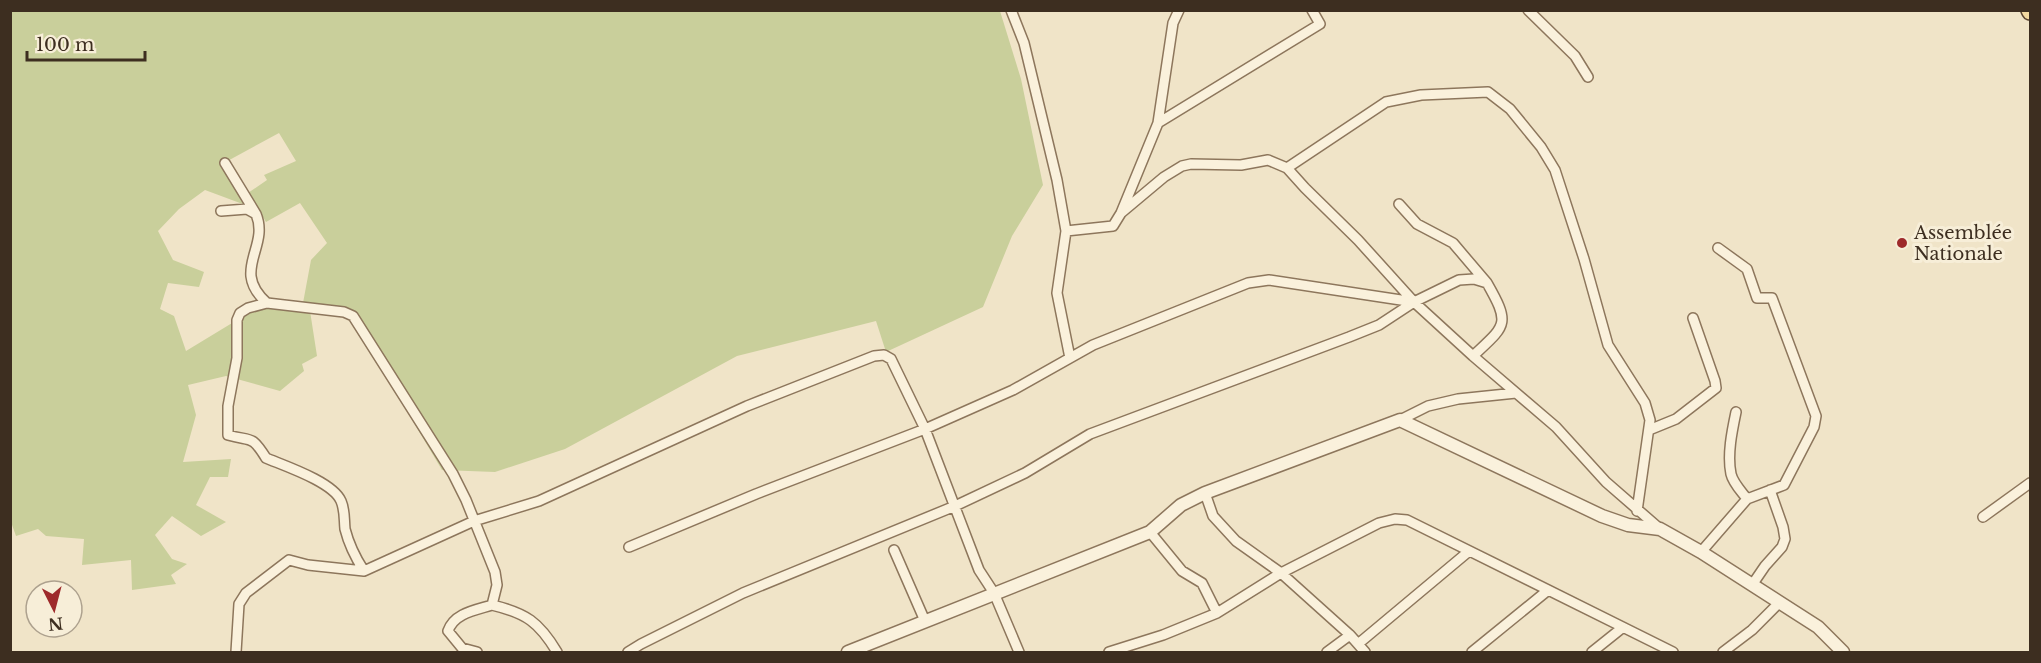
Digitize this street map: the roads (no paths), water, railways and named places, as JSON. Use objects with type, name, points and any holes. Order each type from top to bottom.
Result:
[{"type":"street","points":[[1011,10],[1024,43],[1057,180],[1066,231],[1057,293],[1070,358]]},
{"type":"street","points":[[1066,231],[1113,226],[1121,213],[1158,123],[1173,23],[1179,10]]},
{"type":"street","points":[[1158,123],[1320,24],[1312,10]]},
{"type":"street","points":[[1528,10],[1575,56],[1588,77]]},
{"type":"street","points":[[1287,168],[1386,102],[1422,95],[1488,92],[1510,109],[1541,147],[1555,170],[1584,259],[1608,345],[1646,403],[1650,420],[1637,511]]},
{"type":"street","points":[[1121,213],[1164,177],[1182,166],[1191,164],[1241,165],[1268,160],[1287,168],[1358,240],[1414,302],[1556,427],[1606,482],[1637,511],[1660,529],[1701,552],[1818,627],[1843,652]]},
{"type":"street","points":[[225,163],[260,222],[259,236],[249,269],[259,296],[267,303]]},
{"type":"street","points":[[1399,204],[1417,224],[1453,243],[1487,283],[1501,307],[1502,324],[1499,332],[1473,356]]},
{"type":"street","points":[[221,211],[247,209],[256,214]]},
{"type":"street","points":[[1701,552],[1747,499],[1784,485],[1814,427],[1816,416],[1772,298],[1757,298],[1747,269],[1718,248]]},
{"type":"street","points":[[628,652],[743,593],[955,506],[1025,473],[1090,434],[1349,338],[1379,325],[1414,302],[1460,280],[1474,279],[1487,283]]},
{"type":"street","points":[[629,547],[756,494],[924,429],[1013,390],[1094,345],[1259,280],[1414,302]]},
{"type":"street","points":[[364,571],[352,554],[345,527],[345,512],[341,499],[335,492],[309,476],[266,458],[259,445],[251,440],[228,435],[228,406],[237,358],[237,320],[240,314],[248,308],[267,303],[344,312],[353,316],[453,474],[495,572],[497,585],[492,605]]},
{"type":"street","points":[[1649,430],[1676,419],[1716,388],[1693,318]]},
{"type":"street","points":[[236,652],[239,604],[242,598],[289,560],[308,565],[364,571],[474,521],[539,501],[747,406],[874,356],[884,355],[891,359],[924,429],[979,570],[994,593],[1019,652]]},
{"type":"street","points":[[848,652],[1150,532],[1181,505],[1204,493],[1400,420],[1428,406],[1458,399],[1516,393]]},
{"type":"street","points":[[1736,412],[1732,432],[1731,473],[1747,499]]},
{"type":"street","points":[[1400,420],[1602,516],[1628,525],[1660,529]]},
{"type":"street","points":[[1983,517],[2031,483]]},
{"type":"street","points":[[1752,585],[1782,547],[1785,539],[1784,527],[1770,490]]},
{"type":"street","points":[[1204,493],[1213,516],[1236,541],[1281,573],[1350,635],[1365,652]]},
{"type":"street","points":[[1109,652],[1163,635],[1217,613],[1244,594],[1281,573],[1379,523],[1395,519],[1407,520],[1673,652]]},
{"type":"street","points":[[1150,532],[1182,571],[1202,583],[1217,613]]},
{"type":"street","points":[[894,550],[925,621]]},
{"type":"street","points":[[1358,644],[1468,552]]},
{"type":"street","points":[[1472,652],[1548,591]]},
{"type":"street","points":[[1723,652],[1752,630],[1780,602]]},
{"type":"street","points":[[477,651],[462,648],[448,631],[450,624],[456,618],[492,605],[515,610],[525,616],[544,632],[556,652]]},
{"type":"street","points":[[1592,652],[1622,628]]},
{"type":"street","points":[[1327,652],[1350,635]]},
{"type":"place","name":"Assemblée Nationale","points":[[1902,243]]}]
